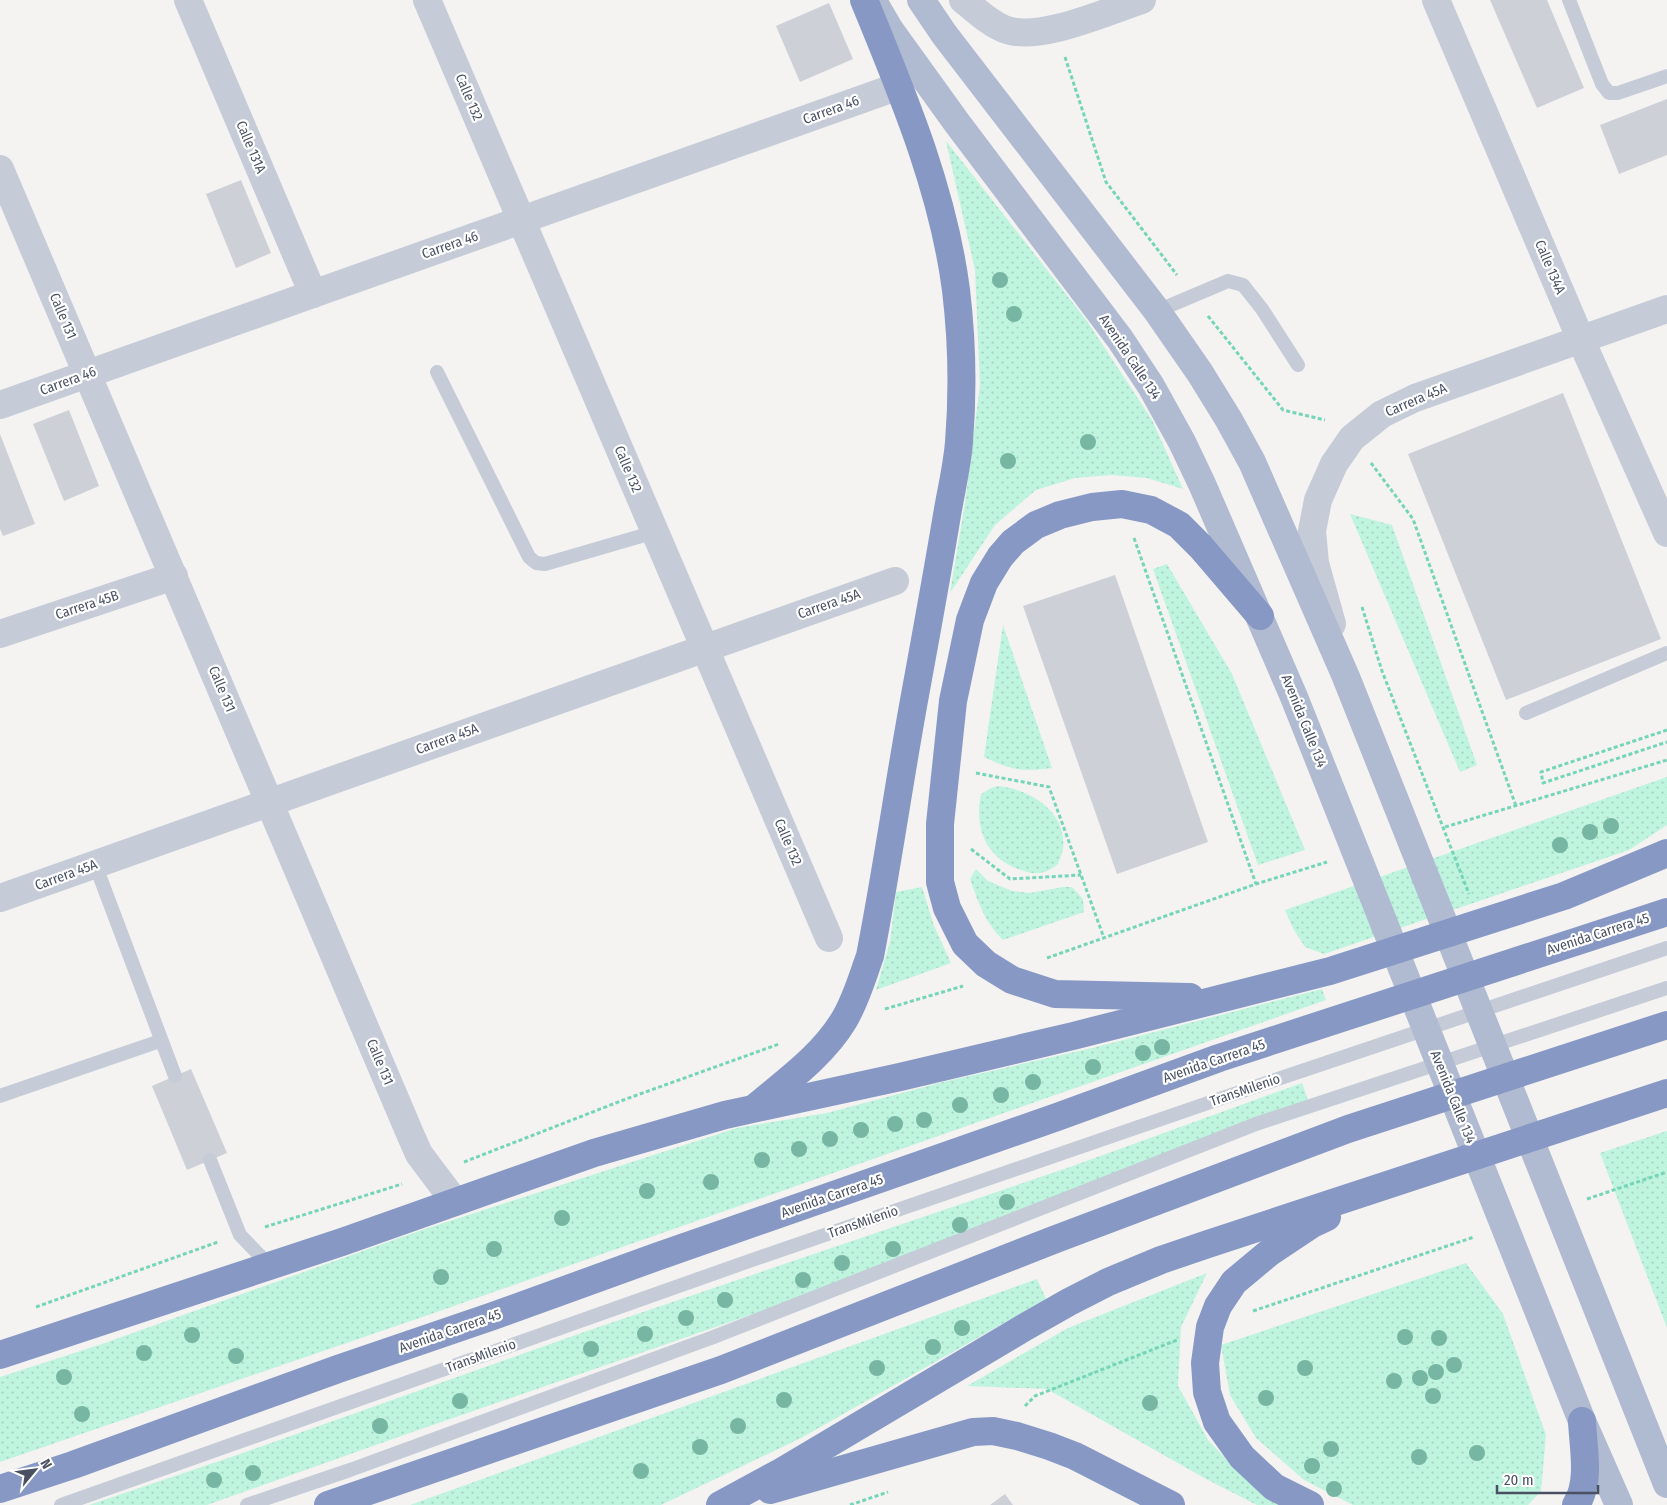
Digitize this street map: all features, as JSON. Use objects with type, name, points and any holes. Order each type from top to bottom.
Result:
[{"type":"highway","points":[[754,1109],[802,1069],[824,1047],[844,1021],[856,996],[870,956],[959,443],[961,389],[956,288],[938,203],[926,162],[899,86],[864,0]]},
{"type":"highway","points":[[1227,998],[1055,994],[1012,980],[1002,974],[986,964],[965,944],[947,908],[940,882],[940,824],[953,701],[970,620],[984,583],[1000,558],[1013,542],[1036,524],[1060,514],[1092,507],[1122,504],[1151,510],[1179,525],[1201,547],[1260,616]]},
{"type":"highway","points":[[0,1355],[270,1266],[594,1153],[725,1115],[1073,1036],[1330,971],[1564,896],[1664,852]]},
{"type":"highway","name":"Avenida Carrera 45","points":[[0,1489],[74,1465],[338,1369],[493,1316],[1219,1058],[1667,912]]},
{"type":"highway","points":[[328,1505],[721,1370],[1056,1239],[1348,1129],[1667,1025]]},
{"type":"highway","points":[[722,1505],[1025,1327],[1108,1282],[1161,1260],[1208,1244],[1667,1093]]},
{"type":"highway","points":[[1310,1505],[1274,1487],[1242,1457],[1216,1422],[1207,1392],[1205,1363],[1210,1327],[1218,1306],[1234,1282],[1270,1252],[1312,1224],[1395,1182]]},
{"type":"highway","points":[[1576,1505],[1580,1499],[1585,1474],[1582,1421]]},
{"type":"highway","points":[[722,1505],[973,1432],[993,1431],[1017,1436],[1075,1456],[1171,1505]]},
{"type":"main road","name":"Avenida Calle 134","points":[[872,0],[890,30],[951,115],[1120,339],[1151,386],[1182,442],[1294,697],[1582,1421],[1619,1505]]},
{"type":"main road","points":[[921,0],[944,34],[1157,312],[1205,381],[1252,462],[1346,677],[1667,1484]]},
{"type":"street","name":"Calle 131A","points":[[188,0],[313,294]]},
{"type":"street","name":"Calle 132","points":[[427,0],[829,938]]},
{"type":"street","points":[[963,0],[985,18],[1005,30],[1031,33],[1056,29],[1142,0]]},
{"type":"street","name":"Calle 134A","points":[[1436,0],[1581,340],[1667,533]]},
{"type":"street","name":"Carrera 46","points":[[0,405],[899,86]]},
{"type":"street","name":"Calle 131","points":[[0,169],[411,1136],[419,1154],[455,1202]]},
{"type":"street","name":"Carrera 45A","points":[[1346,677],[1315,562],[1312,531],[1318,500],[1334,464],[1352,438],[1382,414],[1415,398],[1667,308]]},
{"type":"street","name":"Carrera 45B","points":[[0,634],[174,576]]},
{"type":"street","name":"Carrera 45A","points":[[0,898],[895,581]]},
{"type":"lane","points":[[1569,0],[1602,84],[1609,92],[1618,93],[1667,76]]},
{"type":"lane","points":[[1157,312],[1228,281],[1243,284],[1262,309],[1298,365]]},
{"type":"lane","points":[[437,372],[529,556],[536,563],[545,564],[655,532]]},
{"type":"lane","points":[[1526,713],[1667,653]]},
{"type":"lane","points":[[95,864],[160,1041],[175,1076]]},
{"type":"lane","name":"TransMilenio","points":[[61,1505],[761,1257],[1272,1080],[1667,948]]},
{"type":"lane","points":[[247,1505],[350,1470],[711,1338],[1256,1124],[1667,988]]},
{"type":"lane","points":[[0,1096],[160,1041]]},
{"type":"lane","points":[[210,1160],[240,1235],[270,1266]]},
{"type":"path","points":[[1056,29],[1106,182],[1192,296],[1283,410],[1340,424],[1413,518],[1516,806]]},
{"type":"path","points":[[1131,532],[1256,884]]},
{"type":"path","points":[[1360,598],[1382,671]]},
{"type":"path","points":[[1667,730],[1542,772],[1544,783],[1667,742]]},
{"type":"path","points":[[1444,827],[1667,760]]},
{"type":"path","points":[[976,773],[1049,787],[1104,938]]},
{"type":"path","points":[[967,846],[1010,879],[1081,874]]},
{"type":"path","points":[[844,1021],[1002,974],[1256,884],[1332,861]]},
{"type":"path","points":[[28,1310],[240,1235],[433,1174],[626,1099],[787,1041]]},
{"type":"path","points":[[1585,1199],[1667,1172]]},
{"type":"path","points":[[1260,1309],[1475,1236]]},
{"type":"path","points":[[1035,1396],[1165,1344]]},
{"type":"green space","points":[[946,141],[1087,321],[1152,420],[1183,489],[1147,478],[1112,475],[1075,478],[1036,490],[995,525],[950,593],[965,503],[980,385],[975,270]]},
{"type":"green space","points":[[1350,514],[1392,525],[1477,765],[1460,772]]},
{"type":"green space","points":[[1167,564],[1232,674],[1305,850],[1258,865],[1153,569]]},
{"type":"green space","points":[[1003,625],[1052,768],[1017,769],[984,757]]},
{"type":"green space","points":[[1667,777],[1667,825],[1629,850],[1324,954],[1305,947],[1294,930],[1285,910]]},
{"type":"green space","points":[[999,786],[1023,792],[1035,798],[1053,814],[1063,836],[1063,849],[1058,864],[1051,869],[1031,873],[1007,864],[997,857],[984,839],[979,818],[981,794]]},
{"type":"green space","points":[[976,869],[988,881],[1012,891],[1030,893],[1072,887],[1083,899],[1084,912],[1003,940],[991,926],[976,896],[970,879]]},
{"type":"green space","points":[[922,887],[934,926],[951,963],[876,990],[890,942],[896,892]]},
{"type":"green space","points":[[1322,989],[1326,1000],[434,1313],[0,1462],[0,1377],[102,1344],[419,1231],[737,1128],[827,1113],[943,1082],[1092,1048]]},
{"type":"green space","points":[[1302,1083],[1308,1100],[791,1301],[207,1505],[89,1505],[240,1454],[587,1331],[1070,1167]]},
{"type":"green space","points":[[1667,1131],[1667,1328],[1600,1153]]},
{"type":"green space","points":[[1466,1263],[1503,1314],[1546,1435],[1541,1491],[1528,1505],[1353,1505],[1304,1480],[1256,1438],[1230,1395],[1221,1345]]},
{"type":"green space","points":[[1207,1273],[1181,1327],[1178,1386],[1208,1440],[1247,1481],[1289,1505],[1257,1505],[1206,1479],[1047,1389],[967,1386],[1068,1328]]},
{"type":"green space","points":[[1037,1279],[1046,1299],[801,1438],[661,1505],[410,1505]]},
{"type":"building","points":[[1490,0],[1547,0],[1584,88],[1537,108]]},
{"type":"building","points":[[829,3],[853,59],[800,82],[776,26]]},
{"type":"building","points":[[1667,99],[1667,155],[1619,174],[1600,125]]},
{"type":"building","points":[[241,180],[271,253],[236,268],[206,194]]},
{"type":"building","points":[[1563,393],[1661,639],[1506,700],[1408,454]]},
{"type":"building","points":[[69,410],[99,486],[64,501],[33,424]]},
{"type":"building","points":[[0,434],[35,524],[3,536],[0,529]]},
{"type":"building","points":[[1115,575],[1208,842],[1117,874],[1023,606]]},
{"type":"building","points":[[191,1069],[227,1153],[187,1170],[152,1086]]},
{"type":"building","points":[[1005,1494],[1013,1505],[990,1505]]}]
